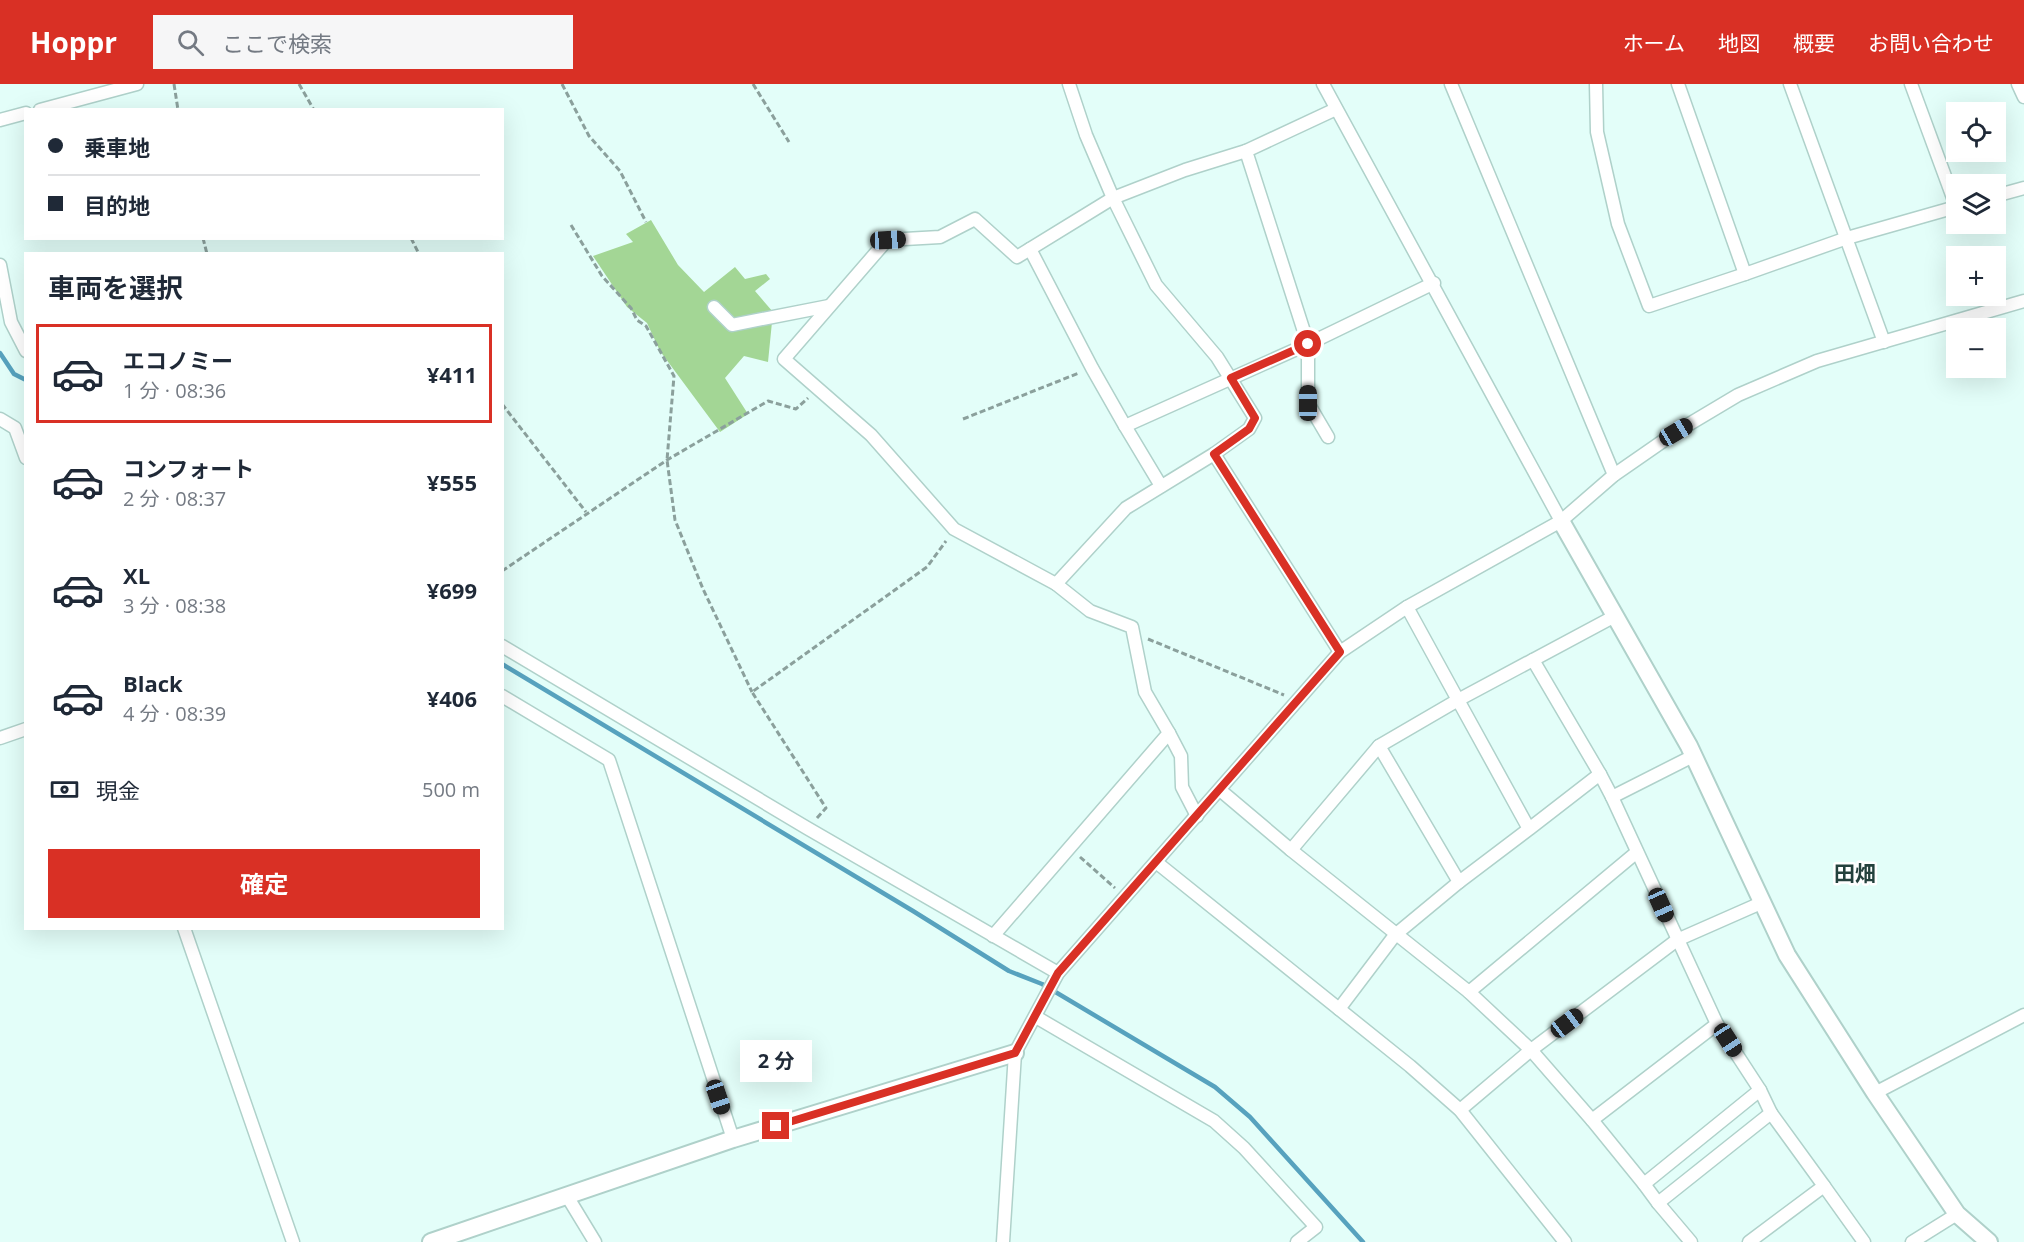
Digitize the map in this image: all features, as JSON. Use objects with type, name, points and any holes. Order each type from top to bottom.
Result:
[{"type":"street","points":[[47,108],[137,84]]},
{"type":"street","points":[[1056,584],[1126,508],[1214,454],[1249,429],[1255,418],[1216,357],[1156,285],[1113,198],[1086,135],[1069,84]]},
{"type":"street","points":[[1323,84],[1394,218],[1434,283],[1561,520],[1693,756],[1787,955],[1875,1093],[1957,1214],[1989,1242]]},
{"type":"street","points":[[1451,84],[1614,475]]},
{"type":"street","points":[[1596,84],[1597,132],[1618,224],[1648,306],[1847,238],[1946,209]]},
{"type":"street","points":[[1678,84],[1745,274]]},
{"type":"street","points":[[1790,84],[1884,342]]},
{"type":"street","points":[[1911,84],[1946,179]]},
{"type":"street","points":[[2018,84],[2024,98]]},
{"type":"street","points":[[1197,816],[1182,787],[1180,756],[1145,692],[1132,627],[1090,611],[1056,584],[954,529],[871,435],[784,358],[888,240],[940,237],[975,219],[1017,257],[1113,198],[1185,170],[1246,151],[1336,109]]},
{"type":"street","points":[[0,120],[24,114]]},
{"type":"street","points":[[1246,151],[1308,344],[1308,403],[1328,437]]},
{"type":"street","points":[[2006,193],[2024,188]]},
{"type":"street","points":[[1030,249],[1092,368],[1161,486]]},
{"type":"street","points":[[0,265],[10,322],[24,347]]},
{"type":"street","points":[[1125,426],[1308,344],[1434,283]]},
{"type":"street","points":[[1003,1242],[1015,1053],[1058,973],[1340,652],[1407,607],[1561,520],[1614,475],[1676,432],[1738,395],[1817,362],[2024,301]]},
{"type":"street","points":[[714,307],[732,325],[830,306]]},
{"type":"street","points":[[0,419],[15,428],[24,453]]},
{"type":"street","points":[[1214,454],[1340,652]]},
{"type":"street","points":[[1407,607],[1529,829]]},
{"type":"street","points":[[1291,850],[1379,746],[1458,700],[1615,616]]},
{"type":"street","points":[[504,647],[807,828],[1058,973]]},
{"type":"street","points":[[1533,660],[1612,797],[1717,1024],[1760,1090],[1771,1113],[1864,1242]]},
{"type":"street","points":[[504,697],[609,760],[733,1139]]},
{"type":"street","points":[[0,738],[24,730]]},
{"type":"street","points":[[993,936],[1169,733]]},
{"type":"street","points":[[1379,746],[1459,882]]},
{"type":"street","points":[[1612,797],[1693,756]]},
{"type":"street","points":[[1339,1009],[1395,935],[1459,882],[1600,774]]},
{"type":"street","points":[[1220,790],[1395,935],[1469,992],[1531,1050],[1592,1120],[1691,1242]]},
{"type":"street","points":[[1469,992],[1637,852]]},
{"type":"street","points":[[1156,862],[1460,1110],[1565,1242]]},
{"type":"street","points":[[1460,1110],[1531,1050],[1677,940],[1761,903]]},
{"type":"street","points":[[185,930],[293,1242]]},
{"type":"street","points":[[1875,1093],[2024,1014]]},
{"type":"street","points":[[1036,1017],[1214,1120],[1244,1148],[1316,1227],[1297,1242]]},
{"type":"street","points":[[1592,1120],[1717,1024]]},
{"type":"street","points":[[431,1242],[733,1139],[1015,1053]]},
{"type":"street","points":[[1644,1184],[1760,1090]]},
{"type":"street","points":[[1658,1203],[1771,1113]]},
{"type":"street","points":[[1749,1242],[1824,1186]]},
{"type":"street","points":[[567,1196],[595,1242]]},
{"type":"street","points":[[1912,1242],[1957,1214]]},
{"type":"path","points":[[174,84],[178,108]]},
{"type":"path","points":[[299,84],[313,108]]},
{"type":"path","points":[[562,84],[589,136],[620,171],[646,222]]},
{"type":"path","points":[[753,84],[789,142]]},
{"type":"path","points":[[571,225],[602,276],[631,308],[637,320],[646,326],[674,376],[667,460],[675,520],[703,589],[752,692],[826,808],[807,828]]},
{"type":"path","points":[[963,419],[1092,368]]},
{"type":"path","points":[[504,570],[667,460],[768,401],[796,409],[819,389]]},
{"type":"path","points":[[504,407],[586,513]]},
{"type":"path","points":[[752,692],[927,567],[954,529]]},
{"type":"path","points":[[1133,632],[1299,701]]},
{"type":"path","points":[[1070,848],[1125,898]]},
{"type":"green space","points":[[651,220],[678,265],[704,292],[735,267],[745,279],[766,274],[770,279],[755,291],[773,312],[768,362],[744,356],[725,378],[748,414],[720,432],[660,351],[647,323],[627,307],[593,256],[633,242],[626,234]]},
{"type":"waterway","points":[[0,353],[14,374],[24,379]]},
{"type":"waterway","points":[[504,665],[1009,971],[1042,984],[1215,1087],[1250,1117],[1363,1242]]},
{"type":"district","name":"田畑","points":[[1855,873]]},
{"type":"route","points":[[776,1126],[1015,1053],[1058,973],[1340,652],[1214,454],[1249,429],[1255,418],[1231,378],[1308,344]]}]
